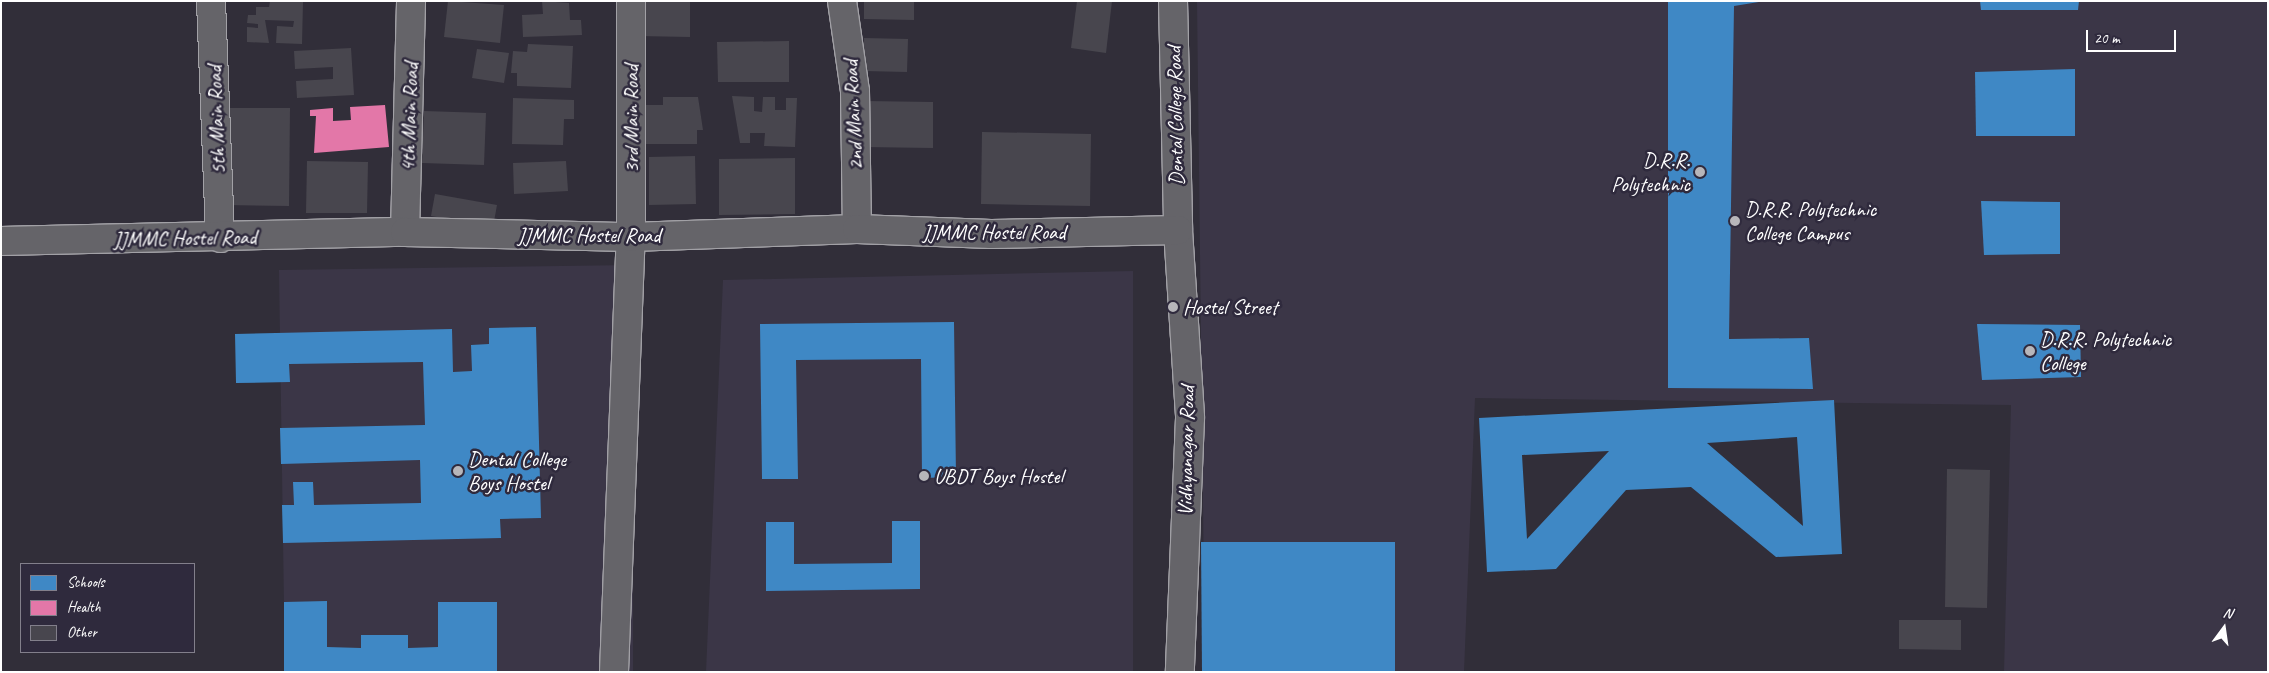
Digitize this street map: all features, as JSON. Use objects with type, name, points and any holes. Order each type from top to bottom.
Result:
[{"type":"street","name":"5th Main Road","points":[[211,1],[220,238]]},
{"type":"street","name":"4th Main Road","points":[[405,232],[410,1]]},
{"type":"street","name":"3rd Main Road","points":[[614,672],[631,237],[631,1]]},
{"type":"street","name":"2nd Main Road","points":[[842,1],[855,91],[857,230]]},
{"type":"street","name":"Dental College Road","points":[[1173,1],[1178,230]]},
{"type":"street","name":"JJMMC Hostel Road","points":[[1,241],[220,238],[405,232],[631,237],[857,230],[991,234],[1178,230]]},
{"type":"street","name":"Vidhyanagar Road","points":[[1178,230],[1190,418],[1180,672]]},
{"type":"shaded area","name":"D.R.R. Polytechnic College Campus","points":[[1197,1],[2268,1],[2268,672],[2004,672],[2011,405],[1475,398],[1464,672],[1205,672]]},
{"type":"shaded area","name":"Dental College Boys Hostel","points":[[633,265],[633,672],[285,672],[279,270]]},
{"type":"shaded area","name":"UBDT Boys Hostel","points":[[1133,271],[1133,672],[706,672],[723,280]]},
{"type":"building: Schools","name":"D.R.R. Polytechnic","points":[[1668,1],[1765,1],[1734,6],[1729,339],[1809,338],[1813,389],[1668,388]]},
{"type":"building: Schools","points":[[1980,1],[2079,1],[2078,10],[1981,10]]},
{"type":"building: Schools","points":[[2075,69],[2075,136],[1976,136],[1975,72]]},
{"type":"building: Schools","points":[[1981,201],[2060,202],[2060,254],[1984,255]]},
{"type":"building: Schools","points":[[954,322],[956,477],[922,478],[921,359],[796,360],[798,479],[762,479],[760,324]]},
{"type":"building: Schools","name":"D.R.R. Polytechnic College","points":[[1977,324],[2080,325],[2081,377],[1982,380]]},
{"type":"building: Schools","points":[[536,327],[541,518],[500,519],[501,538],[283,543],[282,505],[294,505],[293,482],[313,482],[314,505],[421,503],[420,460],[281,464],[280,428],[425,425],[423,362],[289,364],[290,382],[236,383],[235,334],[452,329],[453,372],[472,371],[471,345],[489,344],[489,328]]},
{"type":"building: Schools","points":[[1834,400],[1842,554],[1776,557],[1691,487],[1626,490],[1556,569],[1487,572],[1479,418]],"holes":[[[1797,437],[1803,526],[1707,443]],[[1609,451],[1527,539],[1522,455]]]},
{"type":"building: Schools","points":[[892,521],[920,521],[920,589],[766,591],[766,522],[794,522],[794,564],[892,563]]},
{"type":"building: Schools","points":[[1201,542],[1395,542],[1395,672],[1202,672]]},
{"type":"building: Schools","points":[[327,601],[327,647],[361,648],[361,635],[408,635],[408,648],[438,647],[438,602],[497,602],[497,672],[284,672],[284,602]]},
{"type":"building: Health","points":[[385,105],[389,147],[314,153],[316,116],[310,116],[310,110],[333,108],[333,121],[351,120],[350,107]]},
{"type":"building: Other","points":[[270,1],[303,2],[302,44],[276,43],[277,26],[293,27],[294,21],[265,20],[269,43],[247,42],[247,27],[258,28],[258,24],[247,23],[248,15],[256,15],[256,7],[269,7]]},
{"type":"building: Other","points":[[448,1],[504,5],[500,43],[444,37]]},
{"type":"building: Other","points":[[542,1],[569,3],[570,20],[581,20],[582,35],[523,37],[522,15],[543,14]]},
{"type":"building: Other","points":[[639,1],[690,1],[690,37],[638,36]]},
{"type":"building: Other","points":[[864,1],[914,1],[914,20],[864,19]]},
{"type":"building: Other","points":[[1077,1],[1112,1],[1106,53],[1071,48]]},
{"type":"building: Other","points":[[864,38],[908,39],[907,72],[864,71]]},
{"type":"building: Other","points":[[789,41],[789,82],[718,82],[717,42]]},
{"type":"building: Other","points":[[528,44],[573,46],[571,88],[517,86],[517,73],[511,73],[513,51],[527,52]]},
{"type":"building: Other","points":[[351,48],[354,95],[297,98],[296,81],[333,79],[333,67],[295,69],[294,51]]},
{"type":"building: Other","points":[[477,49],[509,53],[504,83],[472,78]]},
{"type":"building: Other","points":[[732,96],[754,97],[754,111],[762,112],[763,97],[775,97],[775,110],[786,110],[786,98],[797,98],[795,147],[764,146],[765,133],[750,133],[750,143],[740,143]]},
{"type":"building: Other","points":[[663,97],[698,97],[703,130],[697,130],[697,144],[645,144],[644,105],[663,105]]},
{"type":"building: Other","points":[[513,98],[574,100],[574,119],[564,119],[563,145],[512,144]]},
{"type":"building: Other","points":[[865,101],[933,102],[933,148],[864,147]]},
{"type":"building: Other","points":[[226,108],[290,108],[289,206],[225,205]]},
{"type":"building: Other","points":[[424,111],[486,113],[484,165],[422,163]]},
{"type":"building: Other","points":[[982,132],[1091,134],[1090,206],[981,204]]},
{"type":"building: Other","points":[[695,156],[696,204],[649,205],[649,157]]},
{"type":"building: Other","points":[[795,158],[795,214],[719,215],[719,159]]},
{"type":"building: Other","points":[[307,161],[368,162],[367,213],[306,213]]},
{"type":"building: Other","points":[[566,161],[568,191],[514,194],[513,163]]},
{"type":"building: Other","points":[[435,194],[497,205],[493,227],[431,216]]},
{"type":"building: Other","points":[[1947,469],[1990,470],[1987,608],[1945,607]]},
{"type":"building: Other","points":[[1899,620],[1961,620],[1961,650],[1899,649]]},
{"type":"place","name":"D.R.R. Polytechnic","points":[[1700,172]]},
{"type":"place","name":"D.R.R. Polytechnic College Campus","points":[[1735,221]]},
{"type":"place","name":"Hostel Street","points":[[1173,307]]},
{"type":"place","name":"D.R.R. Polytechnic College","points":[[2030,351]]},
{"type":"place","name":"Dental College Boys Hostel","points":[[458,471]]},
{"type":"place","name":"UBDT Boys Hostel","points":[[924,476]]}]
